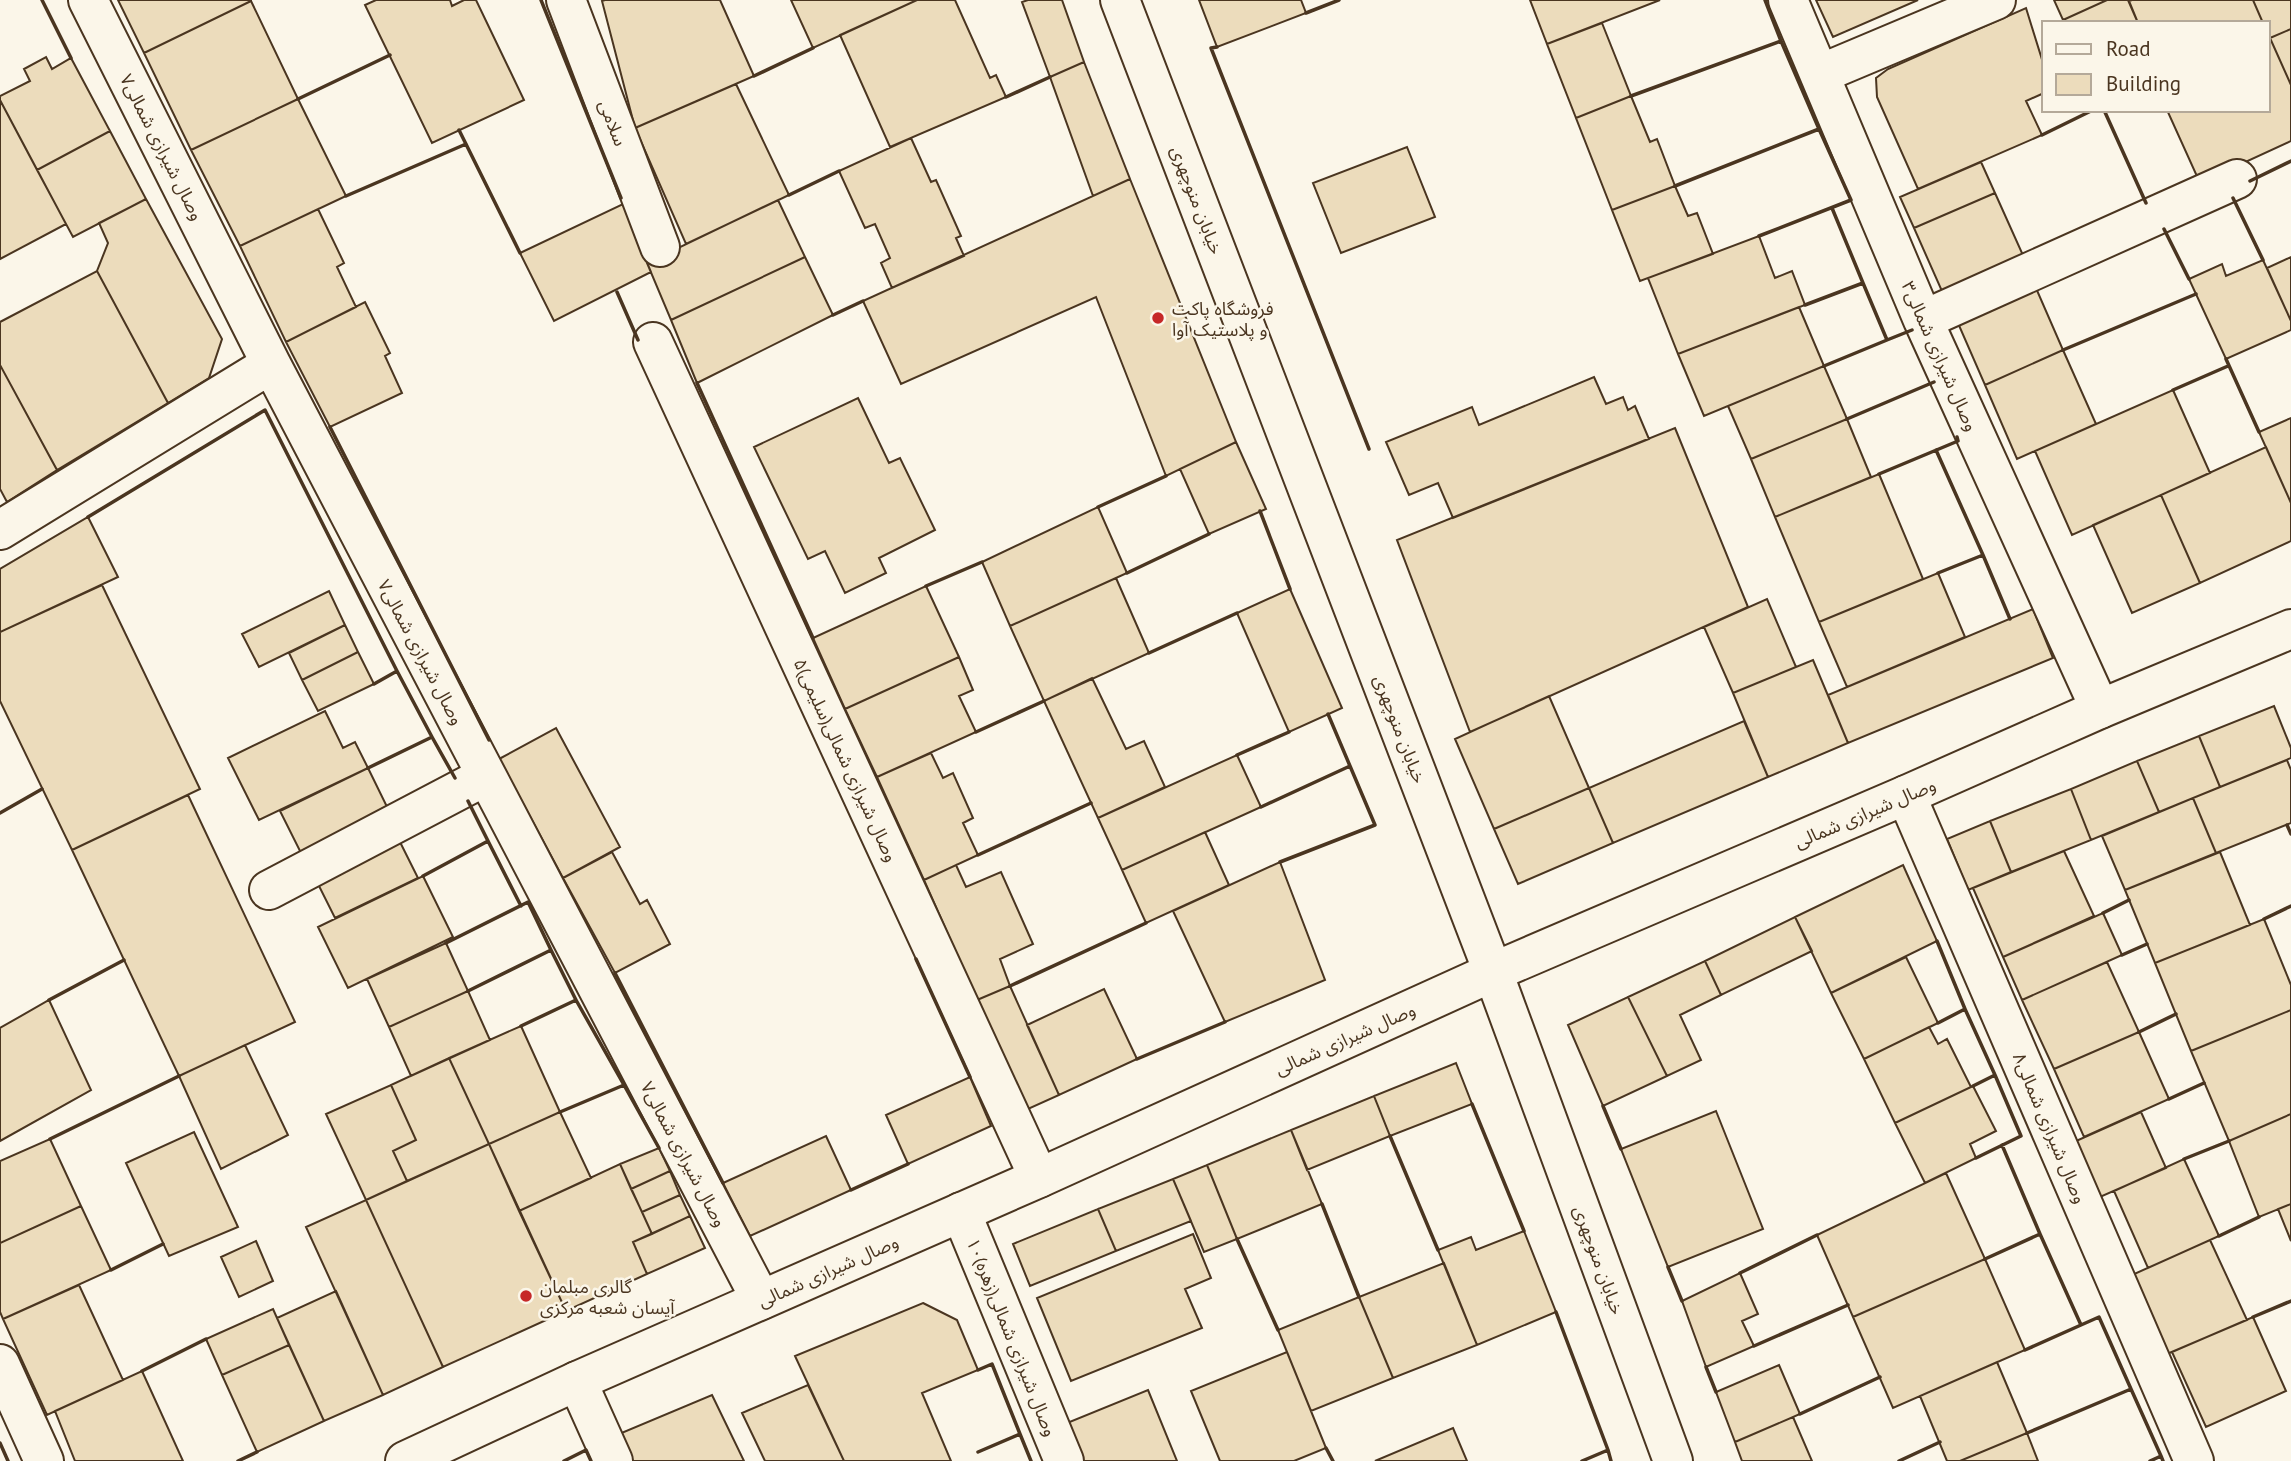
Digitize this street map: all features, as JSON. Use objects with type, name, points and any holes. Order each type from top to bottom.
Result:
[{"type":"street","name":"وصال شیرازی شمالی۷","points":[[88,0],[271,364],[761,1300]]},
{"type":"street","name":"سلامی","points":[[566,0],[660,247]]},
{"type":"street","name":"خیابان منوچهری","points":[[1120,0],[1493,972],[1673,1461]]},
{"type":"street","name":"وصال شیرازی شمالی۳","points":[[1788,0],[1923,320],[2100,709]]},
{"type":"street","points":[[1820,74],[1997,0]]},
{"type":"street","points":[[1923,320],[2237,179]]},
{"type":"street","name":"۵وصال شیرازی شمالی(سلیمی)","points":[[653,342],[1039,1178]]},
{"type":"street","points":[[0,530],[271,364]]},
{"type":"street","name":"وصال شیرازی شمالی","points":[[405,1461],[577,1381],[1039,1178],[1493,972],[2100,709],[2290,631]]},
{"type":"street","points":[[269,890],[486,776]]},
{"type":"street","name":"وصال شیرازی شمالی۸","points":[[1906,795],[2194,1461]]},
{"type":"street","name":"۱۰وصال شیرازی شمالی(زهره)","points":[[961,1212],[1064,1461]]},
{"type":"street","points":[[0,1364],[44,1461]]},
{"type":"street","points":[[577,1381],[613,1461]]},
{"type":"building","points":[[118,0],[251,0],[251,1],[144,53]]},
{"type":"building","points":[[376,0],[450,0],[452,6],[464,0],[476,0],[524,100],[432,143],[365,5]]},
{"type":"building","points":[[720,0],[754,76],[635,128],[602,1]]},
{"type":"building","points":[[791,0],[917,0],[813,48]]},
{"type":"building","points":[[917,0],[955,0],[990,78],[996,75],[1006,97],[890,147],[840,35]]},
{"type":"building","points":[[1062,0],[1084,62],[1050,77],[1022,2]]},
{"type":"building","points":[[1199,0],[1301,0],[1306,13],[1217,47]]},
{"type":"building","points":[[1530,0],[1660,0],[1547,44]]},
{"type":"building","points":[[1816,0],[1918,0],[1833,37]]},
{"type":"building","points":[[2054,0],[2107,0],[2063,20]]},
{"type":"building","points":[[2107,0],[2128,0],[2137,21],[2063,21]]},
{"type":"building","points":[[2253,0],[2262,21],[2137,21],[2129,1]]},
{"type":"building","points":[[2253,0],[2291,0],[2291,29],[2270,38],[2270,21],[2262,21]]},
{"type":"building","points":[[251,1],[298,99],[191,150],[144,53]]},
{"type":"building","points":[[2026,8],[2042,60],[2042,94],[2026,101],[2042,135],[1918,189],[1877,97],[1876,78],[1888,69]]},
{"type":"building","points":[[1602,23],[1631,96],[1576,118],[1547,44]]},
{"type":"building","points":[[2291,29],[2291,85],[2270,38]]},
{"type":"building","points":[[2270,38],[2291,85],[2291,141],[2200,183],[2168,112],[2270,112]]},
{"type":"building","points":[[46,57],[52,69],[71,58],[110,131],[37,170],[0,96],[30,81],[24,69]]},
{"type":"building","points":[[1084,62],[1130,179],[1093,196],[1050,77]]},
{"type":"building","points":[[736,84],[789,195],[686,244],[635,128]]},
{"type":"building","points":[[1631,96],[1650,142],[1657,139],[1675,186],[1612,210],[1576,118]]},
{"type":"building","points":[[298,99],[346,196],[240,246],[191,150]]},
{"type":"building","points":[[0,100],[66,224],[0,259]]},
{"type":"building","points":[[110,131],[146,199],[73,237],[37,170]]},
{"type":"building","points":[[911,138],[931,182],[936,180],[961,236],[956,238],[964,256],[892,288],[881,263],[890,258],[875,224],[865,228],[839,171]]},
{"type":"building","points":[[1407,147],[1435,217],[1341,253],[1313,183]]},
{"type":"building","points":[[1981,162],[1995,193],[1914,228],[1900,197]]},
{"type":"building","points":[[1130,179],[1236,442],[1166,476],[1096,297],[901,384],[863,301]]},
{"type":"building","points":[[1675,186],[1688,216],[1697,213],[1713,254],[1640,281],[1612,210]]},
{"type":"building","points":[[1995,193],[2026,262],[1945,298],[1914,228]]},
{"type":"building","points":[[146,199],[222,339],[209,378],[168,403],[97,271],[108,243],[99,223]]},
{"type":"building","points":[[778,200],[805,257],[671,320],[647,263]]},
{"type":"building","points":[[623,204],[651,272],[554,321],[520,253]]},
{"type":"building","points":[[318,209],[344,263],[337,267],[356,307],[286,342],[240,246]]},
{"type":"building","points":[[1759,236],[1775,278],[1792,271],[1805,305],[1678,354],[1648,278]]},
{"type":"building","points":[[805,257],[833,315],[697,383],[671,320]]},
{"type":"building","points":[[2291,257],[2291,321],[2267,268]]},
{"type":"building","points":[[2263,260],[2291,321],[2291,330],[2226,359],[2189,279],[2222,264],[2226,276]]},
{"type":"building","points":[[97,271],[168,403],[57,470],[0,365],[0,322]]},
{"type":"building","points":[[2032,279],[2063,350],[1985,385],[1954,314]]},
{"type":"building","points":[[365,302],[390,353],[385,356],[402,393],[330,427],[286,342]]},
{"type":"building","points":[[1799,307],[1824,366],[1704,416],[1678,354]]},
{"type":"building","points":[[2063,350],[2096,424],[2017,459],[1985,385]]},
{"type":"building","points":[[0,365],[57,470],[7,502],[0,489]]},
{"type":"building","points":[[1824,366],[1847,419],[1751,459],[1728,406]]},
{"type":"building","points":[[1594,377],[1606,404],[1623,397],[1628,410],[1635,406],[1649,439],[1453,518],[1438,483],[1409,495],[1386,442],[1472,407],[1479,425]]},
{"type":"building","points":[[2173,390],[2210,473],[2072,535],[2035,451]]},
{"type":"building","points":[[858,398],[889,463],[900,458],[935,530],[879,558],[886,573],[845,593],[825,551],[808,559],[754,447]]},
{"type":"building","points":[[2291,418],[2291,503],[2259,432]]},
{"type":"building","points":[[1847,419],[1871,477],[1775,517],[1751,459]]},
{"type":"building","points":[[1675,428],[1748,607],[1470,732],[1397,540]]},
{"type":"building","points":[[1236,442],[1266,509],[1209,534],[1180,469]]},
{"type":"building","points":[[2266,447],[2291,503],[2291,541],[2200,583],[2161,495]]},
{"type":"building","points":[[1879,474],[1923,579],[1819,622],[1775,517]]},
{"type":"building","points":[[2161,495],[2200,583],[2132,613],[2093,525]]},
{"type":"building","points":[[1098,507],[1127,573],[1010,626],[982,562]]},
{"type":"building","points":[[88,517],[118,577],[0,632],[0,569]]},
{"type":"building","points":[[1938,573],[1965,637],[1847,687],[1819,622]]},
{"type":"building","points":[[1116,578],[1149,653],[1044,701],[1010,626]]},
{"type":"building","points":[[102,585],[200,789],[72,850],[0,701],[0,632]]},
{"type":"building","points":[[926,586],[959,657],[845,709],[813,638]]},
{"type":"building","points":[[1290,589],[1342,708],[1289,732],[1237,613]]},
{"type":"building","points":[[329,591],[345,625],[259,667],[242,634]]},
{"type":"building","points":[[1767,599],[1796,667],[1733,693],[1704,627]]},
{"type":"building","points":[[2033,609],[2053,658],[1848,743],[1828,695]]},
{"type":"building","points":[[345,625],[358,652],[302,680],[289,653]]},
{"type":"building","points":[[358,652],[374,684],[318,711],[302,680]]},
{"type":"building","points":[[959,657],[973,690],[959,696],[976,732],[877,777],[845,709]]},
{"type":"building","points":[[1813,660],[1848,743],[1768,777],[1733,693]]},
{"type":"building","points":[[1092,678],[1126,749],[1144,741],[1165,787],[1098,818],[1044,701]]},
{"type":"building","points":[[1549,696],[1589,788],[1494,829],[1455,739]]},
{"type":"building","points":[[2274,706],[2291,748],[2291,758],[2220,787],[2199,736]]},
{"type":"building","points":[[325,711],[343,748],[355,742],[368,768],[259,820],[228,758]]},
{"type":"building","points":[[1744,721],[1768,777],[1613,843],[1589,788]]},
{"type":"building","points":[[556,728],[620,847],[563,878],[499,759]]},
{"type":"building","points":[[2199,736],[2220,787],[2159,812],[2137,761]]},
{"type":"building","points":[[931,753],[943,778],[953,773],[973,818],[963,823],[978,855],[924,880],[877,777]]},
{"type":"building","points":[[1237,755],[1261,807],[1122,870],[1098,818]]},
{"type":"building","points":[[2287,760],[2291,770],[2291,823],[2216,853],[2193,798]]},
{"type":"building","points":[[2137,761],[2159,812],[2091,840],[2071,789]]},
{"type":"building","points":[[368,768],[392,817],[304,859],[280,811]]},
{"type":"building","points":[[1589,788],[1613,843],[1518,884],[1494,829]]},
{"type":"building","points":[[2071,789],[2091,840],[2011,872],[1990,821]]},
{"type":"building","points":[[188,795],[295,1022],[179,1076],[72,850]]},
{"type":"building","points":[[2193,798],[2216,853],[2125,890],[2102,836]]},
{"type":"building","points":[[1990,821],[2011,872],[1968,890],[1947,839]]},
{"type":"building","points":[[1205,832],[1229,885],[1146,923],[1122,870]]},
{"type":"building","points":[[397,836],[418,878],[335,918],[314,876]]},
{"type":"building","points":[[2064,851],[2094,916],[2003,957],[1973,888]]},
{"type":"building","points":[[612,852],[640,904],[647,900],[670,944],[615,973],[563,878]]},
{"type":"building","points":[[2220,852],[2250,925],[2155,963],[2125,890]]},
{"type":"building","points":[[1280,862],[1325,980],[1225,1022],[1173,911]]},
{"type":"building","points":[[956,865],[966,887],[1001,872],[1033,944],[1000,959],[1010,986],[977,1000],[924,880]]},
{"type":"building","points":[[1903,865],[1937,941],[1831,993],[1795,917]]},
{"type":"building","points":[[423,876],[453,937],[348,988],[318,927]]},
{"type":"building","points":[[2103,913],[2122,955],[2022,1000],[2003,957]]},
{"type":"building","points":[[1795,917],[1812,951],[1721,995],[1705,961]]},
{"type":"building","points":[[2264,919],[2291,985],[2291,1010],[2191,1051],[2155,963]]},
{"type":"building","points":[[446,943],[468,991],[389,1027],[367,979]]},
{"type":"building","points":[[1906,957],[1938,1023],[1864,1059],[1831,993]]},
{"type":"building","points":[[1705,961],[1721,995],[1680,1015],[1701,1060],[1667,1076],[1628,997]]},
{"type":"building","points":[[2107,962],[2139,1032],[2054,1069],[2022,1000]]},
{"type":"building","points":[[1010,986],[1059,1095],[1028,1109],[977,1000]]},
{"type":"building","points":[[1104,989],[1137,1059],[1059,1095],[1027,1025]]},
{"type":"building","points":[[468,991],[490,1040],[411,1076],[389,1027]]},
{"type":"building","points":[[1628,997],[1667,1076],[1603,1106],[1568,1025]]},
{"type":"building","points":[[49,1000],[91,1090],[0,1141],[0,1028]]},
{"type":"building","points":[[2291,1010],[2291,1114],[2229,1141],[2191,1051]]},
{"type":"building","points":[[521,1026],[560,1112],[489,1144],[449,1058]]},
{"type":"building","points":[[1929,1027],[1938,1044],[1947,1039],[1971,1087],[1895,1123],[1864,1059]]},
{"type":"building","points":[[2139,1032],[2169,1099],[2084,1137],[2054,1069]]},
{"type":"building","points":[[245,1045],[288,1135],[221,1169],[179,1076]]},
{"type":"building","points":[[449,1058],[489,1144],[407,1181],[393,1151],[416,1140],[391,1085]]},
{"type":"building","points":[[1456,1063],[1472,1104],[1390,1136],[1374,1096]]},
{"type":"building","points":[[970,1077],[991,1126],[908,1164],[886,1115]]},
{"type":"building","points":[[391,1085],[416,1140],[393,1151],[407,1181],[366,1200],[326,1114]]},
{"type":"building","points":[[1973,1086],[1996,1131],[1970,1144],[1976,1158],[1925,1183],[1895,1123]]},
{"type":"building","points":[[1374,1096],[1390,1136],[1307,1170],[1291,1130]]},
{"type":"building","points":[[1716,1111],[1763,1229],[1668,1267],[1621,1149]]},
{"type":"building","points":[[560,1112],[591,1178],[519,1211],[489,1144]]},
{"type":"building","points":[[2141,1112],[2166,1168],[2100,1197],[2076,1141]]},
{"type":"building","points":[[2291,1114],[2291,1204],[2259,1217],[2229,1141]]},
{"type":"building","points":[[1291,1130],[1322,1204],[1237,1239],[1207,1165]]},
{"type":"building","points":[[194,1132],[238,1227],[169,1256],[126,1163]]},
{"type":"building","points":[[826,1136],[851,1190],[750,1236],[723,1183]]},
{"type":"building","points":[[50,1139],[81,1206],[0,1243],[0,1161]]},
{"type":"building","points":[[489,1144],[566,1311],[443,1367],[366,1200]]},
{"type":"building","points":[[659,1148],[670,1171],[631,1189],[620,1164]]},
{"type":"building","points":[[2184,1159],[2219,1236],[2148,1268],[2114,1191]]},
{"type":"building","points":[[620,1164],[652,1234],[633,1242],[647,1274],[566,1311],[519,1211]]},
{"type":"building","points":[[1207,1165],[1237,1239],[1204,1252],[1173,1179]]},
{"type":"building","points":[[670,1171],[680,1195],[642,1212],[631,1189]]},
{"type":"building","points":[[1946,1173],[1985,1259],[1853,1317],[1817,1235]]},
{"type":"building","points":[[1173,1179],[1191,1221],[1116,1251],[1098,1209]]},
{"type":"building","points":[[680,1195],[690,1216],[652,1234],[642,1212]]},
{"type":"building","points":[[366,1200],[443,1367],[383,1395],[306,1227]]},
{"type":"building","points":[[2291,1204],[2291,1241],[2278,1209]]},
{"type":"building","points":[[81,1206],[111,1270],[3,1319],[0,1312],[0,1243]]},
{"type":"building","points":[[1098,1209],[1116,1251],[1030,1286],[1013,1244]]},
{"type":"building","points":[[690,1216],[705,1248],[647,1274],[633,1242]]},
{"type":"building","points":[[1524,1231],[1556,1312],[1477,1345],[1438,1250],[1471,1237],[1476,1250]]},
{"type":"building","points":[[1193,1234],[1211,1278],[1185,1289],[1202,1328],[1071,1381],[1037,1298]]},
{"type":"building","points":[[2210,1240],[2247,1320],[2167,1354],[2132,1275]]},
{"type":"building","points":[[256,1241],[273,1281],[239,1297],[221,1257]]},
{"type":"building","points":[[1985,1259],[2025,1350],[1893,1408],[1853,1317]]},
{"type":"building","points":[[1444,1263],[1477,1345],[1393,1378],[1359,1297]]},
{"type":"building","points":[[1740,1273],[1758,1314],[1742,1321],[1754,1346],[1706,1367],[1682,1301]]},
{"type":"building","points":[[79,1285],[123,1380],[47,1415],[3,1319]]},
{"type":"building","points":[[336,1291],[383,1395],[324,1421],[277,1318]]},
{"type":"building","points":[[1359,1297],[1393,1378],[1311,1411],[1278,1330]]},
{"type":"building","points":[[923,1303],[957,1320],[978,1370],[922,1393],[951,1461],[844,1461],[795,1356]]},
{"type":"building","points":[[273,1309],[289,1345],[222,1375],[206,1339]]},
{"type":"building","points":[[2253,1317],[2286,1391],[2206,1427],[2172,1352]]},
{"type":"building","points":[[289,1345],[324,1421],[257,1452],[222,1375]]},
{"type":"building","points":[[1287,1352],[1326,1448],[1294,1461],[1220,1461],[1191,1391]]},
{"type":"building","points":[[1997,1362],[2027,1433],[1960,1461],[1947,1461],[1920,1396]]},
{"type":"building","points":[[1779,1365],[1800,1414],[1735,1442],[1716,1392]]},
{"type":"building","points":[[142,1371],[183,1461],[75,1461],[55,1411]]},
{"type":"building","points":[[808,1385],[844,1461],[765,1461],[742,1413]]},
{"type":"building","points":[[1148,1390],[1177,1461],[1083,1461],[1067,1423]]},
{"type":"building","points":[[712,1395],[744,1461],[630,1461],[619,1434]]},
{"type":"building","points":[[1793,1417],[1812,1461],[1742,1461],[1735,1442]]},
{"type":"building","points":[[1453,1428],[1467,1461],[1375,1461]]},
{"type":"building","points":[[2027,1433],[2038,1461],[1960,1461]]},
{"type":"wall","points":[[42,0],[71,58]]},
{"type":"wall","points":[[541,0],[621,198]]},
{"type":"wall","points":[[1306,13],[1339,0]]},
{"type":"wall","points":[[1631,96],[1781,41],[1765,0]]},
{"type":"wall","points":[[1675,186],[1819,129],[1781,41]]},
{"type":"wall","points":[[1217,47],[1211,48],[1369,449]]},
{"type":"wall","points":[[754,76],[813,48]]},
{"type":"wall","points":[[298,99],[390,55]]},
{"type":"wall","points":[[1006,97],[1050,77]]},
{"type":"wall","points":[[2042,135],[2089,112]]},
{"type":"wall","points":[[2105,112],[2146,203]]},
{"type":"wall","points":[[1759,236],[1851,200],[1819,129]]},
{"type":"wall","points":[[459,130],[520,253]]},
{"type":"wall","points":[[346,196],[466,144]]},
{"type":"wall","points":[[2250,181],[2291,161]]},
{"type":"wall","points":[[789,195],[839,171]]},
{"type":"wall","points":[[2233,198],[2263,260]]},
{"type":"wall","points":[[1805,305],[1863,283],[1832,208]]},
{"type":"wall","points":[[2164,229],[2189,279]]},
{"type":"wall","points":[[1824,366],[1887,340],[1863,283]]},
{"type":"wall","points":[[617,292],[638,340]]},
{"type":"wall","points":[[2063,350],[2196,294]]},
{"type":"wall","points":[[833,315],[863,301]]},
{"type":"wall","points":[[1887,340],[1912,330]]},
{"type":"wall","points":[[2226,359],[2259,432]]},
{"type":"wall","points":[[2173,390],[2228,366]]},
{"type":"wall","points":[[1847,419],[1934,382]]},
{"type":"wall","points":[[697,383],[813,638]]},
{"type":"wall","points":[[88,517],[265,410],[397,671]]},
{"type":"wall","points":[[330,427],[489,740]]},
{"type":"wall","points":[[1879,474],[1958,441],[1957,437]]},
{"type":"wall","points":[[1936,450],[1983,555]]},
{"type":"wall","points":[[1098,507],[1166,476]]},
{"type":"wall","points":[[1260,511],[1290,589]]},
{"type":"wall","points":[[1127,573],[1209,534]]},
{"type":"wall","points":[[1938,573],[1983,555],[2010,619]]},
{"type":"wall","points":[[926,586],[982,562]]},
{"type":"wall","points":[[1149,653],[1237,613]]},
{"type":"wall","points":[[374,684],[397,671],[432,737]]},
{"type":"wall","points":[[976,732],[1044,701]]},
{"type":"wall","points":[[1261,807],[1350,766],[1328,714]]},
{"type":"wall","points":[[1237,755],[1289,732]]},
{"type":"wall","points":[[368,768],[432,737],[455,778]]},
{"type":"wall","points":[[1280,862],[1375,825],[1350,766]]},
{"type":"wall","points":[[0,813],[42,789]]},
{"type":"wall","points":[[468,801],[488,841]]},
{"type":"wall","points":[[978,855],[1091,803]]},
{"type":"wall","points":[[2287,825],[2291,834]]},
{"type":"wall","points":[[423,876],[488,841],[521,906]]},
{"type":"wall","points":[[2103,913],[2129,900]]},
{"type":"wall","points":[[446,943],[528,902],[551,950]]},
{"type":"wall","points":[[2264,919],[2291,906]]},
{"type":"wall","points":[[1010,986],[1146,923]]},
{"type":"wall","points":[[1937,941],[1965,1009]]},
{"type":"wall","points":[[2122,955],[2147,944]]},
{"type":"wall","points":[[468,991],[551,950],[576,1000]]},
{"type":"wall","points":[[916,959],[970,1077]]},
{"type":"wall","points":[[49,1000],[124,960]]},
{"type":"wall","points":[[615,973],[723,1183]]},
{"type":"wall","points":[[521,1026],[576,1000],[624,1085]]},
{"type":"wall","points":[[1938,1023],[1965,1009],[1995,1075]]},
{"type":"wall","points":[[2139,1032],[2176,1014]]},
{"type":"wall","points":[[1137,1059],[1225,1022]]},
{"type":"wall","points":[[1973,1086],[1995,1075],[2021,1136],[1976,1158]]},
{"type":"wall","points":[[50,1139],[179,1076]]},
{"type":"wall","points":[[2169,1099],[2204,1083]]},
{"type":"wall","points":[[560,1112],[624,1085],[659,1148]]},
{"type":"wall","points":[[1472,1104],[1524,1231]]},
{"type":"wall","points":[[1603,1106],[1621,1149]]},
{"type":"wall","points":[[1390,1136],[1438,1250]]},
{"type":"wall","points":[[2184,1159],[2229,1141]]},
{"type":"wall","points":[[2002,1145],[2040,1234]]},
{"type":"wall","points":[[851,1190],[908,1164]]},
{"type":"wall","points":[[1322,1204],[1359,1297]]},
{"type":"wall","points":[[2219,1236],[2259,1217]]},
{"type":"wall","points":[[1985,1259],[2040,1234],[2081,1325],[2025,1350]]},
{"type":"wall","points":[[1740,1273],[1817,1235]]},
{"type":"wall","points":[[1237,1239],[1278,1330]]},
{"type":"wall","points":[[111,1270],[163,1244]]},
{"type":"wall","points":[[1668,1267],[1682,1301]]},
{"type":"wall","points":[[2253,1317],[2291,1301]]},
{"type":"wall","points":[[1754,1346],[1848,1305]]},
{"type":"wall","points":[[1556,1312],[1608,1450]]},
{"type":"wall","points":[[2081,1325],[2099,1317],[2131,1389]]},
{"type":"wall","points":[[142,1371],[206,1339]]},
{"type":"wall","points":[[978,1370],[992,1364],[1020,1434]]},
{"type":"wall","points":[[1706,1367],[1716,1392]]},
{"type":"wall","points":[[1800,1414],[1880,1377]]},
{"type":"wall","points":[[2027,1433],[2131,1389],[2161,1456]]},
{"type":"wall","points":[[978,1452],[1020,1434],[1031,1461]]},
{"type":"wall","points":[[1899,1461],[1940,1442]]},
{"type":"wall","points":[[0,1443],[8,1461]]},
{"type":"wall","points":[[1326,1448],[1333,1461]]},
{"type":"wall","points":[[564,1461],[586,1450],[591,1461]]},
{"type":"wall","points":[[1582,1461],[1608,1450],[1611,1461]]},
{"type":"wall","points":[[238,1461],[257,1452]]},
{"type":"wall","points":[[2150,1461],[2161,1456],[2163,1461]]},
{"type":"place","name":"فروشگاه پاکت و پلاستیک آوا","points":[[1158,318]]},
{"type":"place","name":"گالری مبلمان آیسان شعبه مرکزی","points":[[526,1296]]}]
